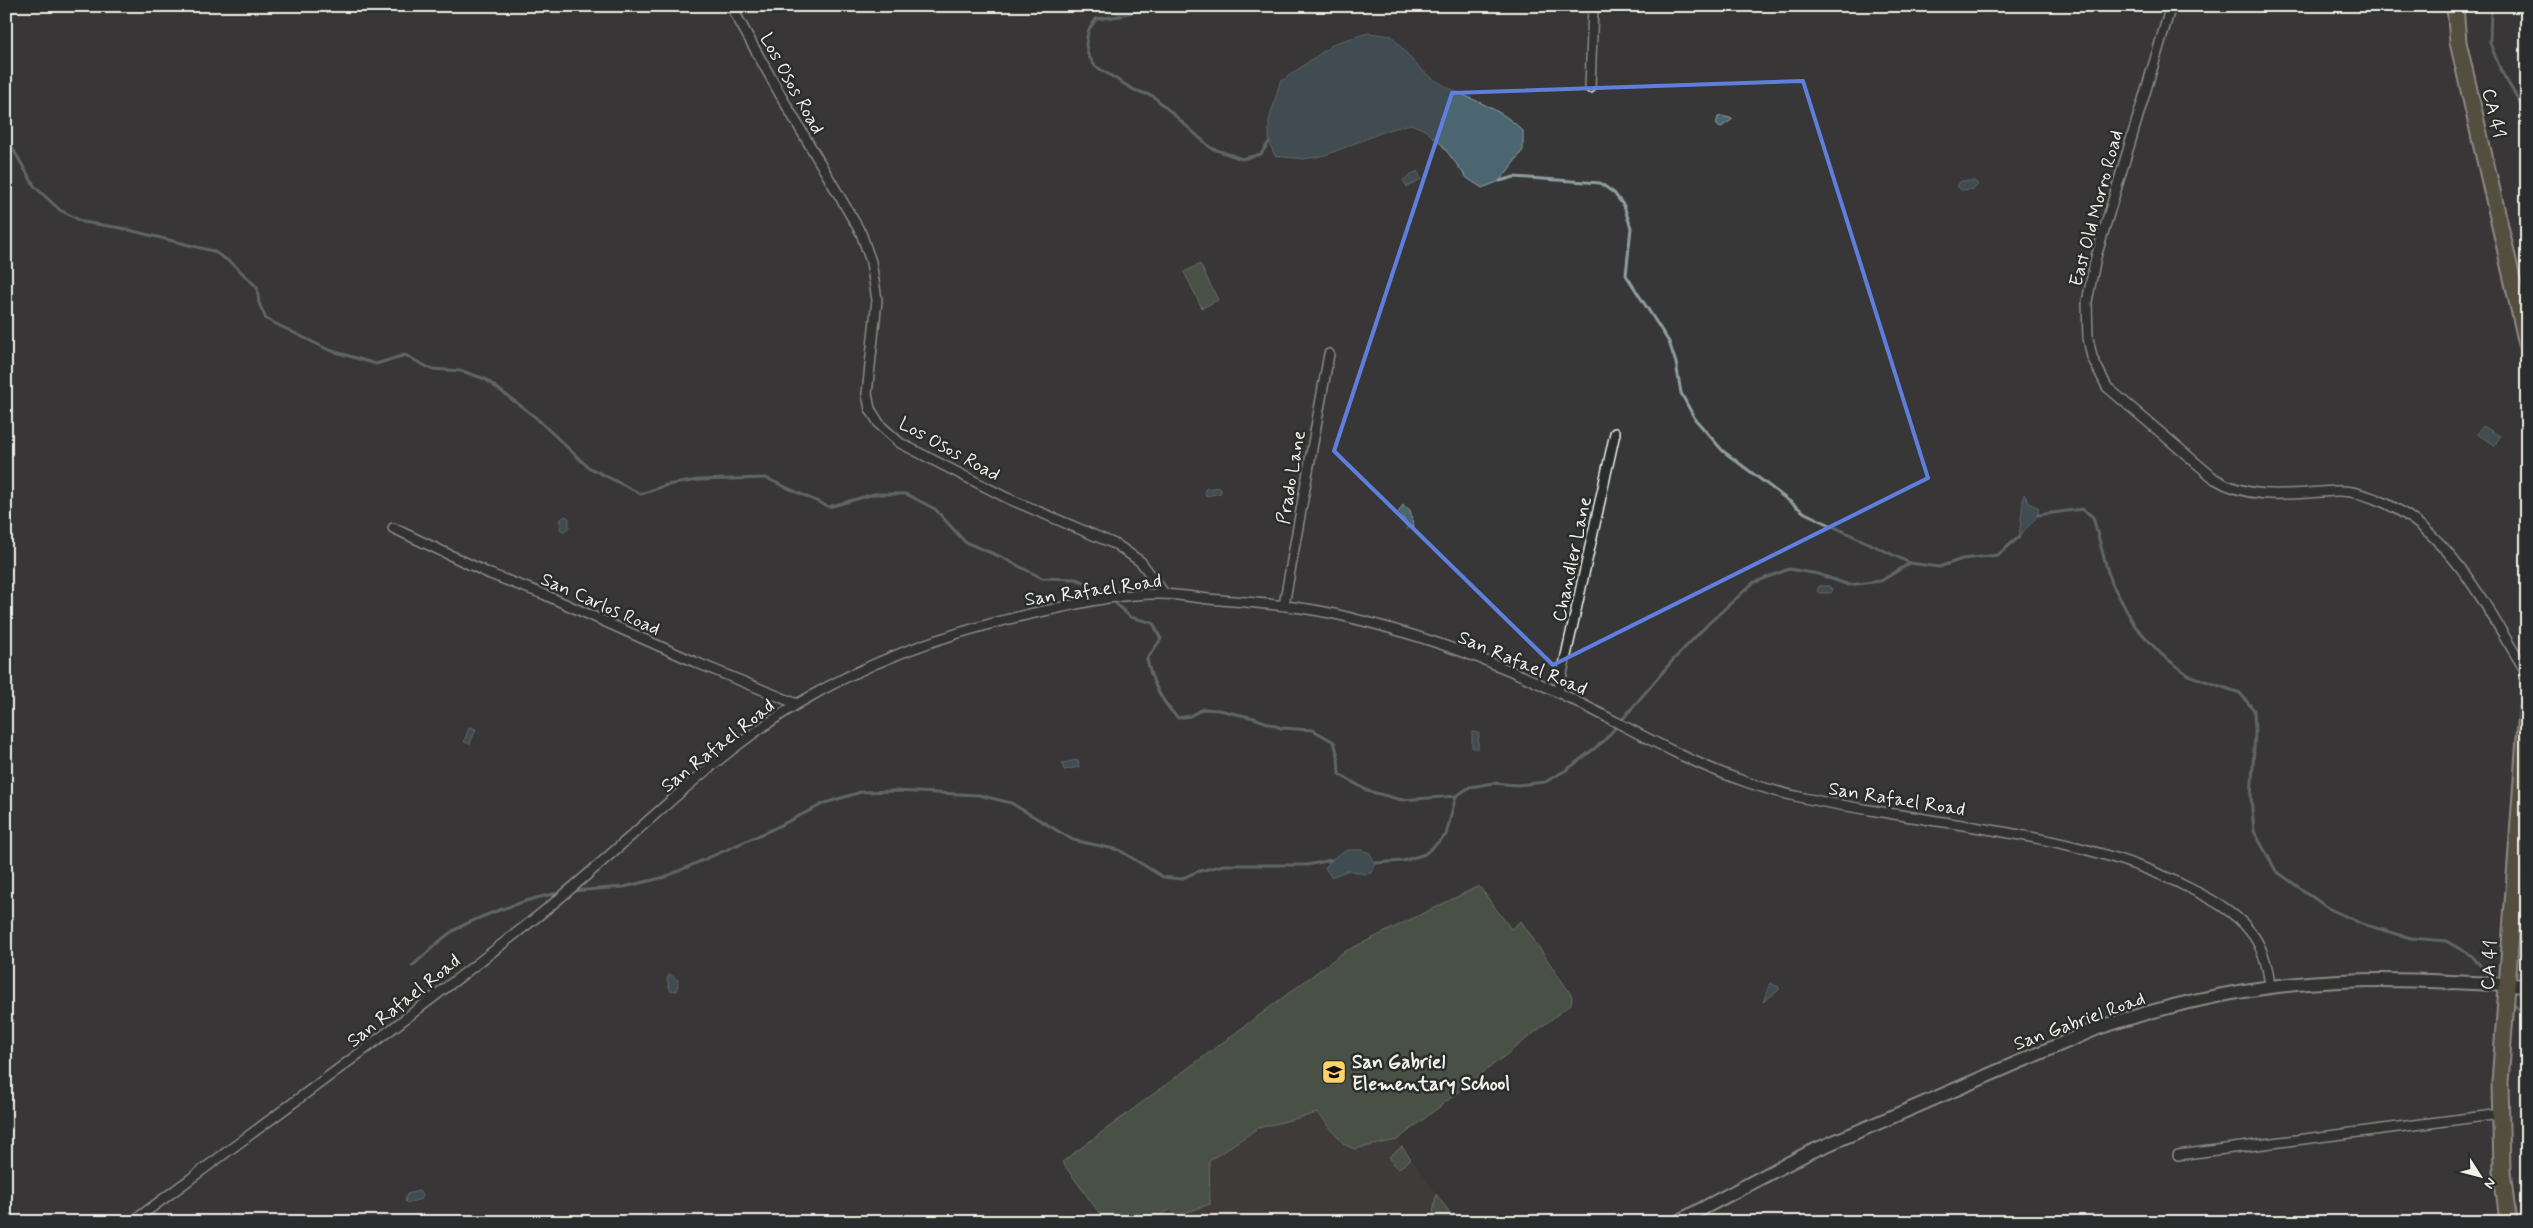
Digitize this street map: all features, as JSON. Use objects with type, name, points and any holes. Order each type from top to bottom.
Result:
[{"type":"main road","name":"CA 41","points":[[2455,6],[2458,42],[2527,344]]},
{"type":"main road","name":"CA 41","points":[[2508,1222],[2502,1171],[2500,1083],[2527,711]]},
{"type":"street","name":"Los Osos Road","points":[[731,6],[780,96],[861,233],[868,252],[876,286],[877,313],[867,394],[874,419],[900,443],[950,469],[1007,498],[1117,545],[1141,562],[1164,594]]},
{"type":"street","points":[[1590,88],[1593,6]]},
{"type":"street","name":"East Old Morro Road","points":[[2171,6],[2102,232],[2090,281],[2086,318],[2088,338],[2092,356],[2100,375],[2117,397],[2215,479],[2231,489],[2261,494],[2353,492],[2378,500],[2412,518],[2432,534],[2460,566],[2527,674]]},
{"type":"street","name":"Prado Lane","points":[[1284,605],[1329,354]]},
{"type":"street","name":"Chandler Lane","points":[[1558,692],[1615,433]]},
{"type":"street","name":"San Carlos Road","points":[[393,528],[490,574],[543,594],[695,662],[798,704]]},
{"type":"street","name":"San Rafael Road","points":[[132,1222],[407,1018],[548,908],[713,764],[798,704],[861,670],[945,636],[992,622],[1081,603],[1164,594],[1284,605],[1339,615],[1487,660],[1558,692],[1706,766],[1763,788],[1815,801],[2052,841],[2126,860],[2205,896],[2244,924],[2258,942],[2264,956],[2270,986]]},
{"type":"street","name":"San Gabriel Road","points":[[1677,1222],[1808,1152],[2098,1028],[2197,1000],[2270,986],[2358,981],[2527,986]]},
{"type":"street","points":[[2178,1154],[2501,1114]]},
{"type":"highlighted area","points":[[1803,81],[1928,478],[1553,665],[1334,451],[1452,93]]},
{"type":"shaded area","name":"San Gabriel Elementary School","points":[[1479,886],[1511,929],[1521,921],[1572,996],[1571,1004],[1397,1140],[1457,1222],[1106,1222],[1062,1162],[1344,952]]},
{"type":"green space","points":[[1200,264],[1218,300],[1202,308],[1184,272]]},
{"type":"green space","name":"San Gabriel Elementary School","points":[[1479,886],[1511,929],[1521,921],[1572,996],[1571,1004],[1397,1140],[1354,1149],[1344,1144],[1318,1113],[1258,1128],[1209,1161],[1210,1204],[1176,1216],[1171,1209],[1149,1222],[1106,1222],[1062,1162],[1344,952]]},
{"type":"green space","points":[[1402,1147],[1411,1159],[1398,1169],[1389,1157]]},
{"type":"green space","points":[[1436,1194],[1457,1222],[1432,1222]]},
{"type":"water","points":[[1147,6],[1142,10],[1121,16],[1110,7]]},
{"type":"water","points":[[1368,33],[1392,36],[1415,64],[1426,74],[1455,91],[1490,107],[1523,131],[1523,150],[1500,181],[1482,188],[1467,178],[1442,145],[1425,130],[1411,124],[1388,130],[1326,155],[1304,159],[1275,156],[1269,142],[1269,121],[1280,82],[1335,43]]},
{"type":"water","points":[[1722,116],[1733,119],[1720,128],[1716,124],[1718,117]]},
{"type":"water","points":[[1417,171],[1421,179],[1407,187],[1403,180]]},
{"type":"water","points":[[1961,181],[1974,181],[1978,184],[1974,189],[1961,190],[1957,186]]},
{"type":"water","points":[[2483,426],[2500,436],[2495,445],[2477,434]]},
{"type":"water","points":[[1220,487],[1221,493],[1206,496],[1205,489]]},
{"type":"water","points":[[2024,494],[2029,503],[2039,508],[2034,520],[2019,537]]},
{"type":"water","points":[[1403,505],[1410,510],[1414,527],[1407,529],[1403,518],[1398,513]]},
{"type":"water","points":[[565,516],[569,518],[569,527],[563,532],[560,529],[561,519]]},
{"type":"water","points":[[1819,586],[1829,586],[1833,590],[1831,593],[1819,593],[1817,590]]},
{"type":"water","points":[[469,727],[476,729],[470,744],[464,742]]},
{"type":"water","points":[[1472,732],[1479,733],[1478,748],[1472,748]]},
{"type":"water","points":[[1078,760],[1079,767],[1064,770],[1062,763]]},
{"type":"water","points":[[1349,850],[1361,850],[1370,853],[1375,863],[1372,873],[1364,874],[1349,870],[1331,877],[1325,868],[1336,856]]},
{"type":"water","points":[[670,974],[678,980],[677,991],[670,990],[667,979]]},
{"type":"water","points":[[1770,983],[1779,987],[1779,990],[1763,1002]]},
{"type":"water","points":[[419,1191],[423,1196],[421,1199],[408,1203],[405,1201],[407,1194]]},
{"type":"waterway","points":[[2491,6],[2490,43],[2501,71],[2527,114]]},
{"type":"waterway","points":[[1121,16],[1096,19],[1088,31],[1086,45],[1088,55],[1095,66],[1134,90],[1153,96],[1211,148],[1242,159],[1261,154],[1269,142]]},
{"type":"waterway","points":[[6,137],[35,187],[60,210],[83,222],[121,228],[213,251],[233,264],[257,287],[259,303],[266,319],[329,350],[376,364],[405,355],[431,369],[462,371],[485,379],[534,416],[588,467],[641,494],[667,485],[698,480],[766,478],[829,507],[874,494],[906,494],[935,509],[965,542],[1001,557],[1042,578],[1076,579],[1101,589],[1130,617],[1153,623],[1161,639],[1147,659],[1149,667],[1154,683],[1162,698],[1178,718],[1190,716],[1203,709],[1219,710],[1254,718],[1281,728],[1313,730],[1334,742],[1338,756],[1339,774],[1368,791],[1402,800],[1456,796],[1470,787],[1493,783],[1517,785],[1545,782],[1568,769],[1604,741],[1673,660],[1710,622],[1753,583],[1789,569],[1818,574],[1849,585],[1881,581],[1910,563]]},
{"type":"waterway","points":[[1500,181],[1514,177],[1600,183],[1614,193],[1624,206],[1631,228],[1626,275],[1669,342],[1676,363],[1681,393],[1695,419],[1723,451],[1805,513],[1910,563],[1939,567],[1962,559],[1998,555],[2019,537]]},
{"type":"waterway","points":[[2038,515],[2082,509],[2093,517],[2110,580],[2135,626],[2161,654],[2188,675],[2240,693],[2254,710],[2255,732],[2251,798],[2254,831],[2276,871],[2328,908],[2362,924],[2411,938],[2446,941],[2472,956],[2493,980]]},
{"type":"waterway","points":[[572,891],[624,887],[665,877],[773,829],[825,803],[861,792],[894,791],[979,795],[1011,803],[1073,840],[1119,850],[1163,877],[1181,879],[1196,872],[1224,865],[1307,865],[1331,860]]},
{"type":"waterway","points":[[1375,863],[1403,861],[1425,854],[1446,835],[1456,796]]},
{"type":"waterway","points":[[412,966],[445,937],[460,927],[520,903],[561,893]]},
{"type":"waterway","points":[[2510,1000],[2527,1018]]},
{"type":"place","name":"San Gabriel Elementary School","points":[[1334,1072]]}]
